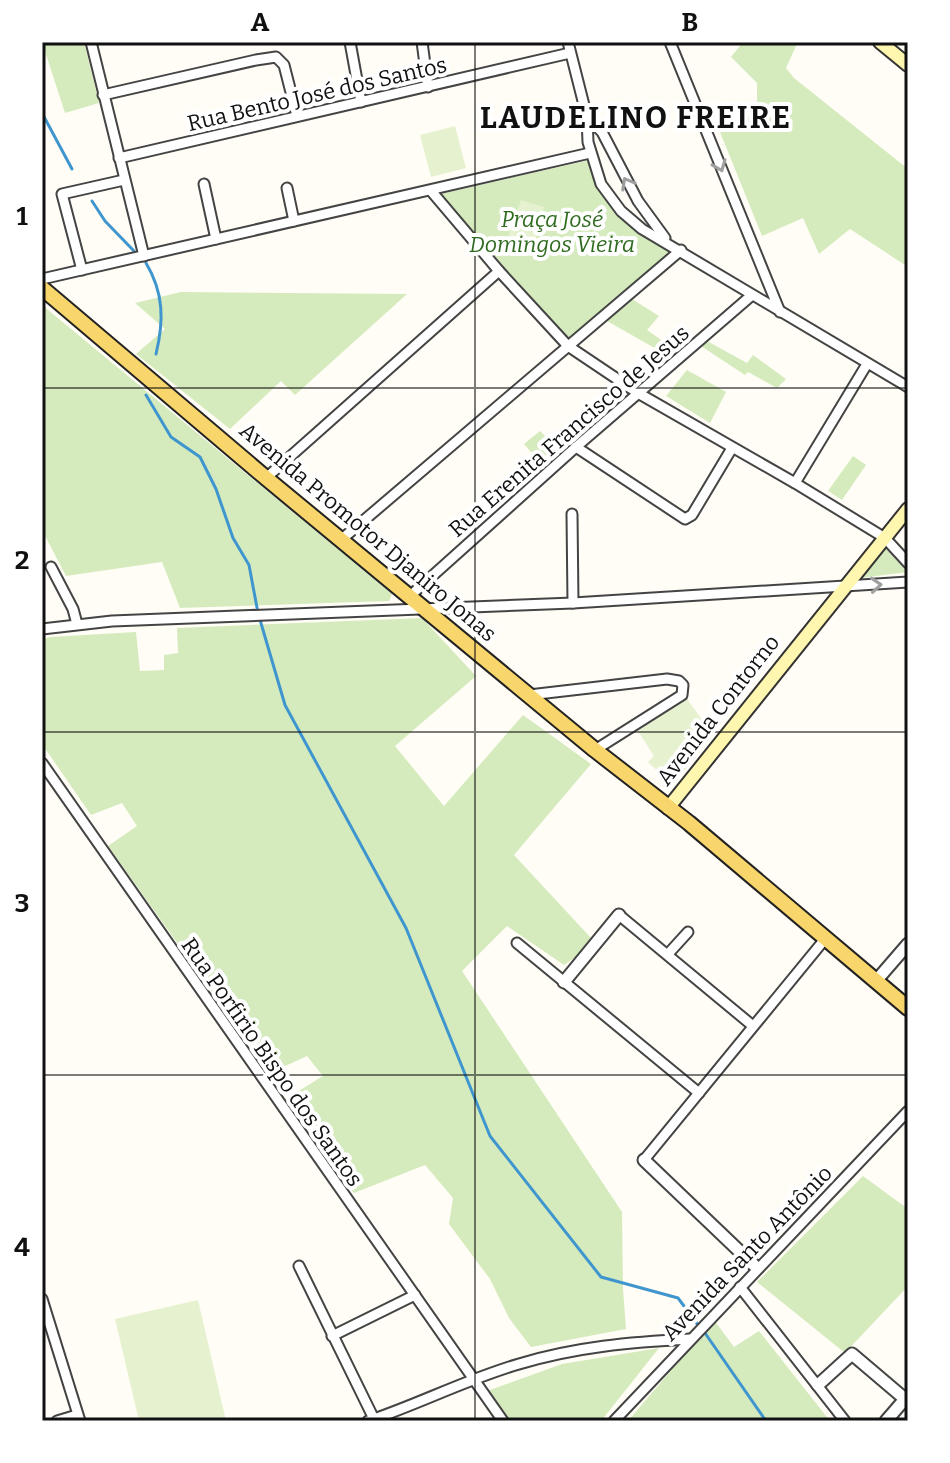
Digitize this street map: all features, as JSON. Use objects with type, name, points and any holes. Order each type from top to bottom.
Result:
[{"type":"main road","points":[[880,42],[908,65]]},
{"type":"main road","name":"Avenida Promotor Djaniro Jonas","points":[[42,288],[266,478],[668,808]]},
{"type":"main road","name":"Avenida Contorno","points":[[908,509],[668,808],[908,1008]]},
{"type":"street","points":[[91,42],[144,256]]},
{"type":"street","points":[[350,42],[361,102]]},
{"type":"street","points":[[422,42],[428,87]]},
{"type":"street","points":[[568,42],[587,117],[590,153],[601,184],[613,203],[632,222],[908,387]]},
{"type":"street","points":[[670,42],[780,312]]},
{"type":"street","name":"Rua Bento José dos Santos","points":[[119,158],[570,53]]},
{"type":"street","points":[[103,95],[276,57],[284,65],[297,116]]},
{"type":"street","points":[[587,117],[599,129],[645,213],[677,248]]},
{"type":"street","points":[[587,133],[599,129]]},
{"type":"street","points":[[42,279],[432,192],[590,153]]},
{"type":"street","points":[[82,270],[62,194],[124,180]]},
{"type":"street","points":[[204,184],[216,239]]},
{"type":"street","points":[[287,188],[294,221]]},
{"type":"street","points":[[432,192],[568,346],[638,393],[885,538],[908,563]]},
{"type":"street","points":[[342,539],[568,346],[677,248]]},
{"type":"street","points":[[266,478],[499,271]]},
{"type":"street","name":"Rua Erenita Francisco de Jesus","points":[[411,595],[752,295]]},
{"type":"street","points":[[795,483],[867,364]]},
{"type":"street","points":[[576,447],[685,519],[692,515],[732,448]]},
{"type":"street","points":[[572,514],[573,603]]},
{"type":"street","points":[[51,567],[73,609],[77,624]]},
{"type":"street","points":[[42,629],[77,624],[240,615],[573,603],[908,582]]},
{"type":"street","points":[[529,695],[667,679],[683,685],[682,695],[595,750]]},
{"type":"street","name":"Rua Porfirio Bispo dos Santos","points":[[42,763],[503,1421]]},
{"type":"street","points":[[564,982],[619,915],[753,1026]]},
{"type":"street","points":[[668,954],[688,932]]},
{"type":"street","points":[[757,1268],[644,1160],[825,939]]},
{"type":"street","points":[[517,943],[699,1093]]},
{"type":"street","points":[[876,981],[908,944]]},
{"type":"street","name":"Avenida Santo Antônio","points":[[614,1421],[908,1111]]},
{"type":"street","points":[[299,1266],[372,1420],[515,1365],[584,1348],[690,1339]]},
{"type":"street","points":[[740,1287],[845,1421]]},
{"type":"street","points":[[332,1336],[415,1295]]},
{"type":"street","points":[[42,1299],[79,1418],[57,1421]]},
{"type":"street","points":[[42,1352],[55,1347]]},
{"type":"street","points":[[818,1385],[852,1354],[905,1399],[886,1421]]},
{"type":"green space","points":[[42,42],[84,42],[99,103],[65,113]]},
{"type":"green space","points":[[743,42],[790,42],[796,46],[786,68],[794,78],[908,169],[908,267],[850,229],[819,254],[803,218],[762,236],[720,132],[757,111],[757,83],[731,57]]},
{"type":"green space","points":[[455,126],[466,168],[431,177],[420,135]]},
{"type":"green space","name":"Praça José Domingos Vieira","points":[[590,160],[603,195],[620,217],[677,248],[568,342],[440,194]]},
{"type":"green space","points":[[521,200],[544,207],[533,251],[505,245]]},
{"type":"green space","points":[[181,292],[407,294],[295,395],[281,381],[230,429],[136,354],[165,329],[135,303]]},
{"type":"green space","points":[[632,299],[659,316],[647,330],[674,349],[667,355],[607,321]]},
{"type":"green space","points":[[42,305],[392,594],[389,601],[180,608],[162,562],[66,576],[42,530]]},
{"type":"green space","points":[[707,341],[747,363],[753,355],[786,379],[777,388],[748,372],[745,375],[701,346]]},
{"type":"green space","points":[[687,370],[726,392],[710,423],[666,396]]},
{"type":"green space","points":[[540,431],[562,453],[546,469],[524,444]]},
{"type":"green space","points":[[853,456],[866,465],[842,500],[828,491]]},
{"type":"green space","points":[[884,547],[908,572],[860,578]]},
{"type":"green space","points":[[422,618],[476,676],[395,746],[444,806],[523,715],[591,764],[514,855],[591,938],[583,952],[564,965],[507,926],[462,971],[622,1212],[626,1329],[531,1347],[509,1318],[490,1279],[449,1224],[453,1198],[425,1165],[354,1193],[289,1097],[323,1076],[307,1056],[270,1073],[108,846],[137,826],[122,803],[91,815],[42,744],[42,640],[50,637],[136,632],[140,671],[164,670],[164,655],[178,653],[177,628]]},
{"type":"green space","points":[[685,696],[713,735],[673,785],[648,762],[654,756],[638,731]]},
{"type":"green space","points":[[863,1176],[908,1209],[908,1286],[845,1353],[757,1282]]},
{"type":"green space","points":[[198,1300],[226,1421],[139,1421],[115,1319]]},
{"type":"green space","points":[[714,1320],[734,1347],[759,1331],[830,1421],[628,1421]]},
{"type":"green space","points":[[659,1348],[601,1421],[511,1421],[487,1391],[562,1364]]},
{"type":"waterway","points":[[42,113],[72,169]]},
{"type":"waterway","points":[[92,201],[105,221],[134,251]]},
{"type":"waterway","points":[[146,263],[161,307],[156,354]]},
{"type":"waterway","points":[[146,395],[171,437],[200,457],[216,489],[233,538],[249,565],[258,613],[285,705],[406,928],[490,1136],[601,1277],[678,1298],[698,1325]]},
{"type":"waterway","points":[[705,1333],[766,1421]]},
{"type":"district","name":"LAUDELINO FREIRE","points":[[636,118]]}]
